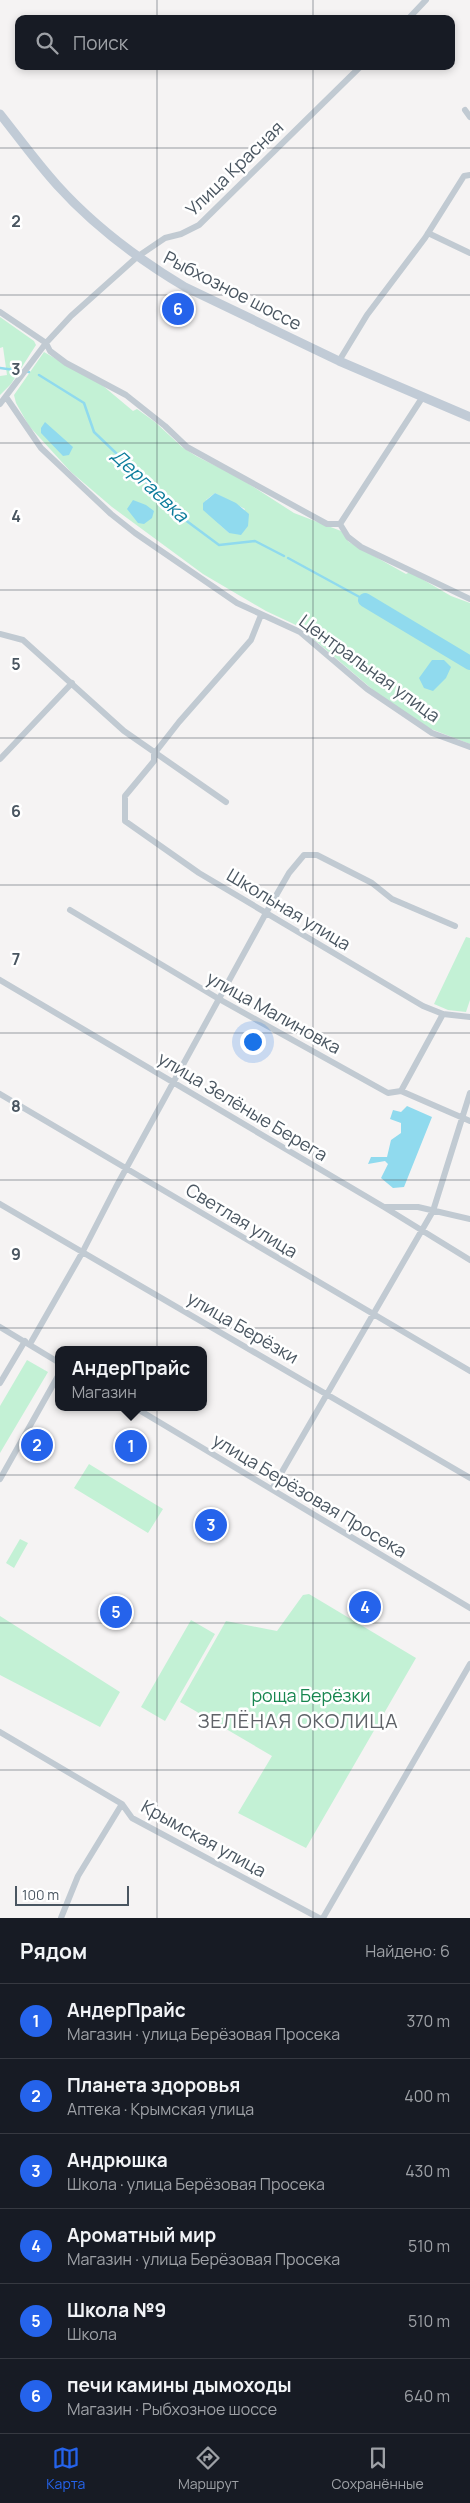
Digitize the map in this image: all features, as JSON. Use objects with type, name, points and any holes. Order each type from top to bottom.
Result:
[{"type":"main road","name":"Рыбхозное шоссе","points":[[0,114],[57,185],[137,257],[185,287],[339,361],[470,417]]},
{"type":"street","points":[[412,15],[426,0]]},
{"type":"street","name":"Улица Красная","points":[[0,404],[46,343],[71,316],[137,257],[165,238],[181,234],[199,225],[358,70]]},
{"type":"street","points":[[465,110],[470,117]]},
{"type":"street","points":[[339,361],[367,315],[428,232],[464,176],[470,175]]},
{"type":"street","points":[[428,232],[470,253]]},
{"type":"street","points":[[0,312],[46,343],[50,350],[66,363],[126,395],[165,426],[187,447],[326,524],[340,524]]},
{"type":"street","name":"Центральная улица","points":[[6,397],[41,448],[110,514],[135,533],[237,603],[300,632],[367,689],[432,733],[470,747]]},
{"type":"street","points":[[340,524],[422,398]]},
{"type":"street","points":[[340,524],[348,537],[361,546],[470,599]]},
{"type":"street","points":[[154,754],[251,640],[261,615]]},
{"type":"street","points":[[0,634],[23,640],[124,731],[154,754],[206,786],[226,802]]},
{"type":"street","points":[[0,759],[72,683]]},
{"type":"street","name":"Школьная улица","points":[[154,754],[154,760],[125,796],[124,821],[199,873],[423,1006],[443,1014],[470,1017]]},
{"type":"street","points":[[0,1383],[82,1253],[218,999],[266,913],[299,860],[304,855],[312,854],[372,884],[392,900],[455,926]]},
{"type":"street","name":"улица Малиновка","points":[[70,910],[218,999],[388,1093],[401,1091],[470,1121]]},
{"type":"street","name":"улица Зелёные Берега","points":[[0,980],[384,1207],[470,1260]]},
{"type":"street","points":[[401,1091],[443,1014]]},
{"type":"street","points":[[272,1489],[433,1211],[470,1093]]},
{"type":"street","name":"Светлая улица","points":[[0,1094],[470,1371]]},
{"type":"street","name":"улица Берёзки","points":[[0,1204],[470,1478]]},
{"type":"street","points":[[384,1207],[418,1207],[470,1219]]},
{"type":"street","points":[[0,1327],[55,1360]]},
{"type":"street","points":[[0,1479],[55,1381]]},
{"type":"street","name":"улица Берёзовая Просека","points":[[141,1411],[470,1608]]},
{"type":"street","points":[[323,1918],[470,1664]]},
{"type":"street","name":"Крымская улица","points":[[0,1732],[122,1804],[132,1818],[319,1918]]},
{"type":"street","points":[[61,1918],[78,1876],[122,1804]]},
{"type":"green space","points":[[0,317],[34,341],[36,345],[11,384],[0,395],[0,376],[7,375],[3,347],[0,348]]},
{"type":"green space","points":[[44,352],[102,385],[133,411],[137,409],[155,422],[182,447],[196,456],[238,477],[294,513],[341,531],[349,542],[406,574],[410,572],[451,596],[470,603],[470,744],[431,729],[392,706],[298,626],[266,611],[203,574],[112,507],[71,472],[29,426],[16,403],[14,395]],"holes":[[[215,493],[245,509],[229,533],[219,524],[206,500]]]},
{"type":"green space","points":[[466,937],[470,938],[470,1000],[466,1012],[448,1010],[434,1004]]},
{"type":"green space","points":[[27,1360],[48,1372],[0,1453],[0,1406]]},
{"type":"green space","points":[[89,1464],[163,1509],[148,1533],[74,1488]]},
{"type":"green space","points":[[20,1539],[28,1543],[14,1568],[6,1563]]},
{"type":"green space","name":"роща Берёзки","points":[[309,1594],[416,1658],[306,1848],[238,1813],[272,1756],[180,1702],[226,1621],[277,1631],[303,1595]]},
{"type":"green space","points":[[0,1616],[120,1692],[100,1727],[0,1675]]},
{"type":"green space","points":[[191,1620],[215,1634],[165,1721],[141,1707]]},
{"type":"water","points":[[45,422],[73,447],[69,455],[63,456],[41,433],[41,428]]},
{"type":"water","points":[[215,493],[236,503],[249,514],[248,526],[241,535],[229,533],[203,510],[203,503]]},
{"type":"water","points":[[133,500],[146,505],[154,511],[152,518],[144,524],[138,523],[127,509]]},
{"type":"water","points":[[432,660],[444,660],[451,667],[446,678],[433,691],[424,688],[419,678]]},
{"type":"water","points":[[407,1106],[432,1117],[404,1187],[393,1188],[381,1178],[388,1164],[385,1161],[368,1164],[371,1157],[387,1157],[391,1140],[401,1133],[401,1123],[390,1119],[393,1110],[401,1112]]},
{"type":"waterway","name":"Дергаевка","points":[[0,368],[29,372]]},
{"type":"waterway","name":"Дергаевка","points":[[39,375],[84,403],[94,432],[188,522],[219,545],[255,541],[284,556]]},
{"type":"waterway","name":"Дергаевка","points":[[288,558],[365,600]]},
{"type":"waterway","points":[[365,600],[470,663]]},
{"type":"place","name":"печи камины дымоходы","points":[[178,309]]},
{"type":"place","name":"Планета здоровья","points":[[37,1445]]},
{"type":"place","name":"АндерПрайс","points":[[131,1446]]},
{"type":"place","name":"Андрюшка","points":[[211,1525]]},
{"type":"place","name":"Ароматный мир","points":[[365,1607]]},
{"type":"place","name":"Школа №9","points":[[116,1612]]},
{"type":"district","name":"ЗЕЛЁНАЯ ОКОЛИЦА","points":[[298,1720]]}]
